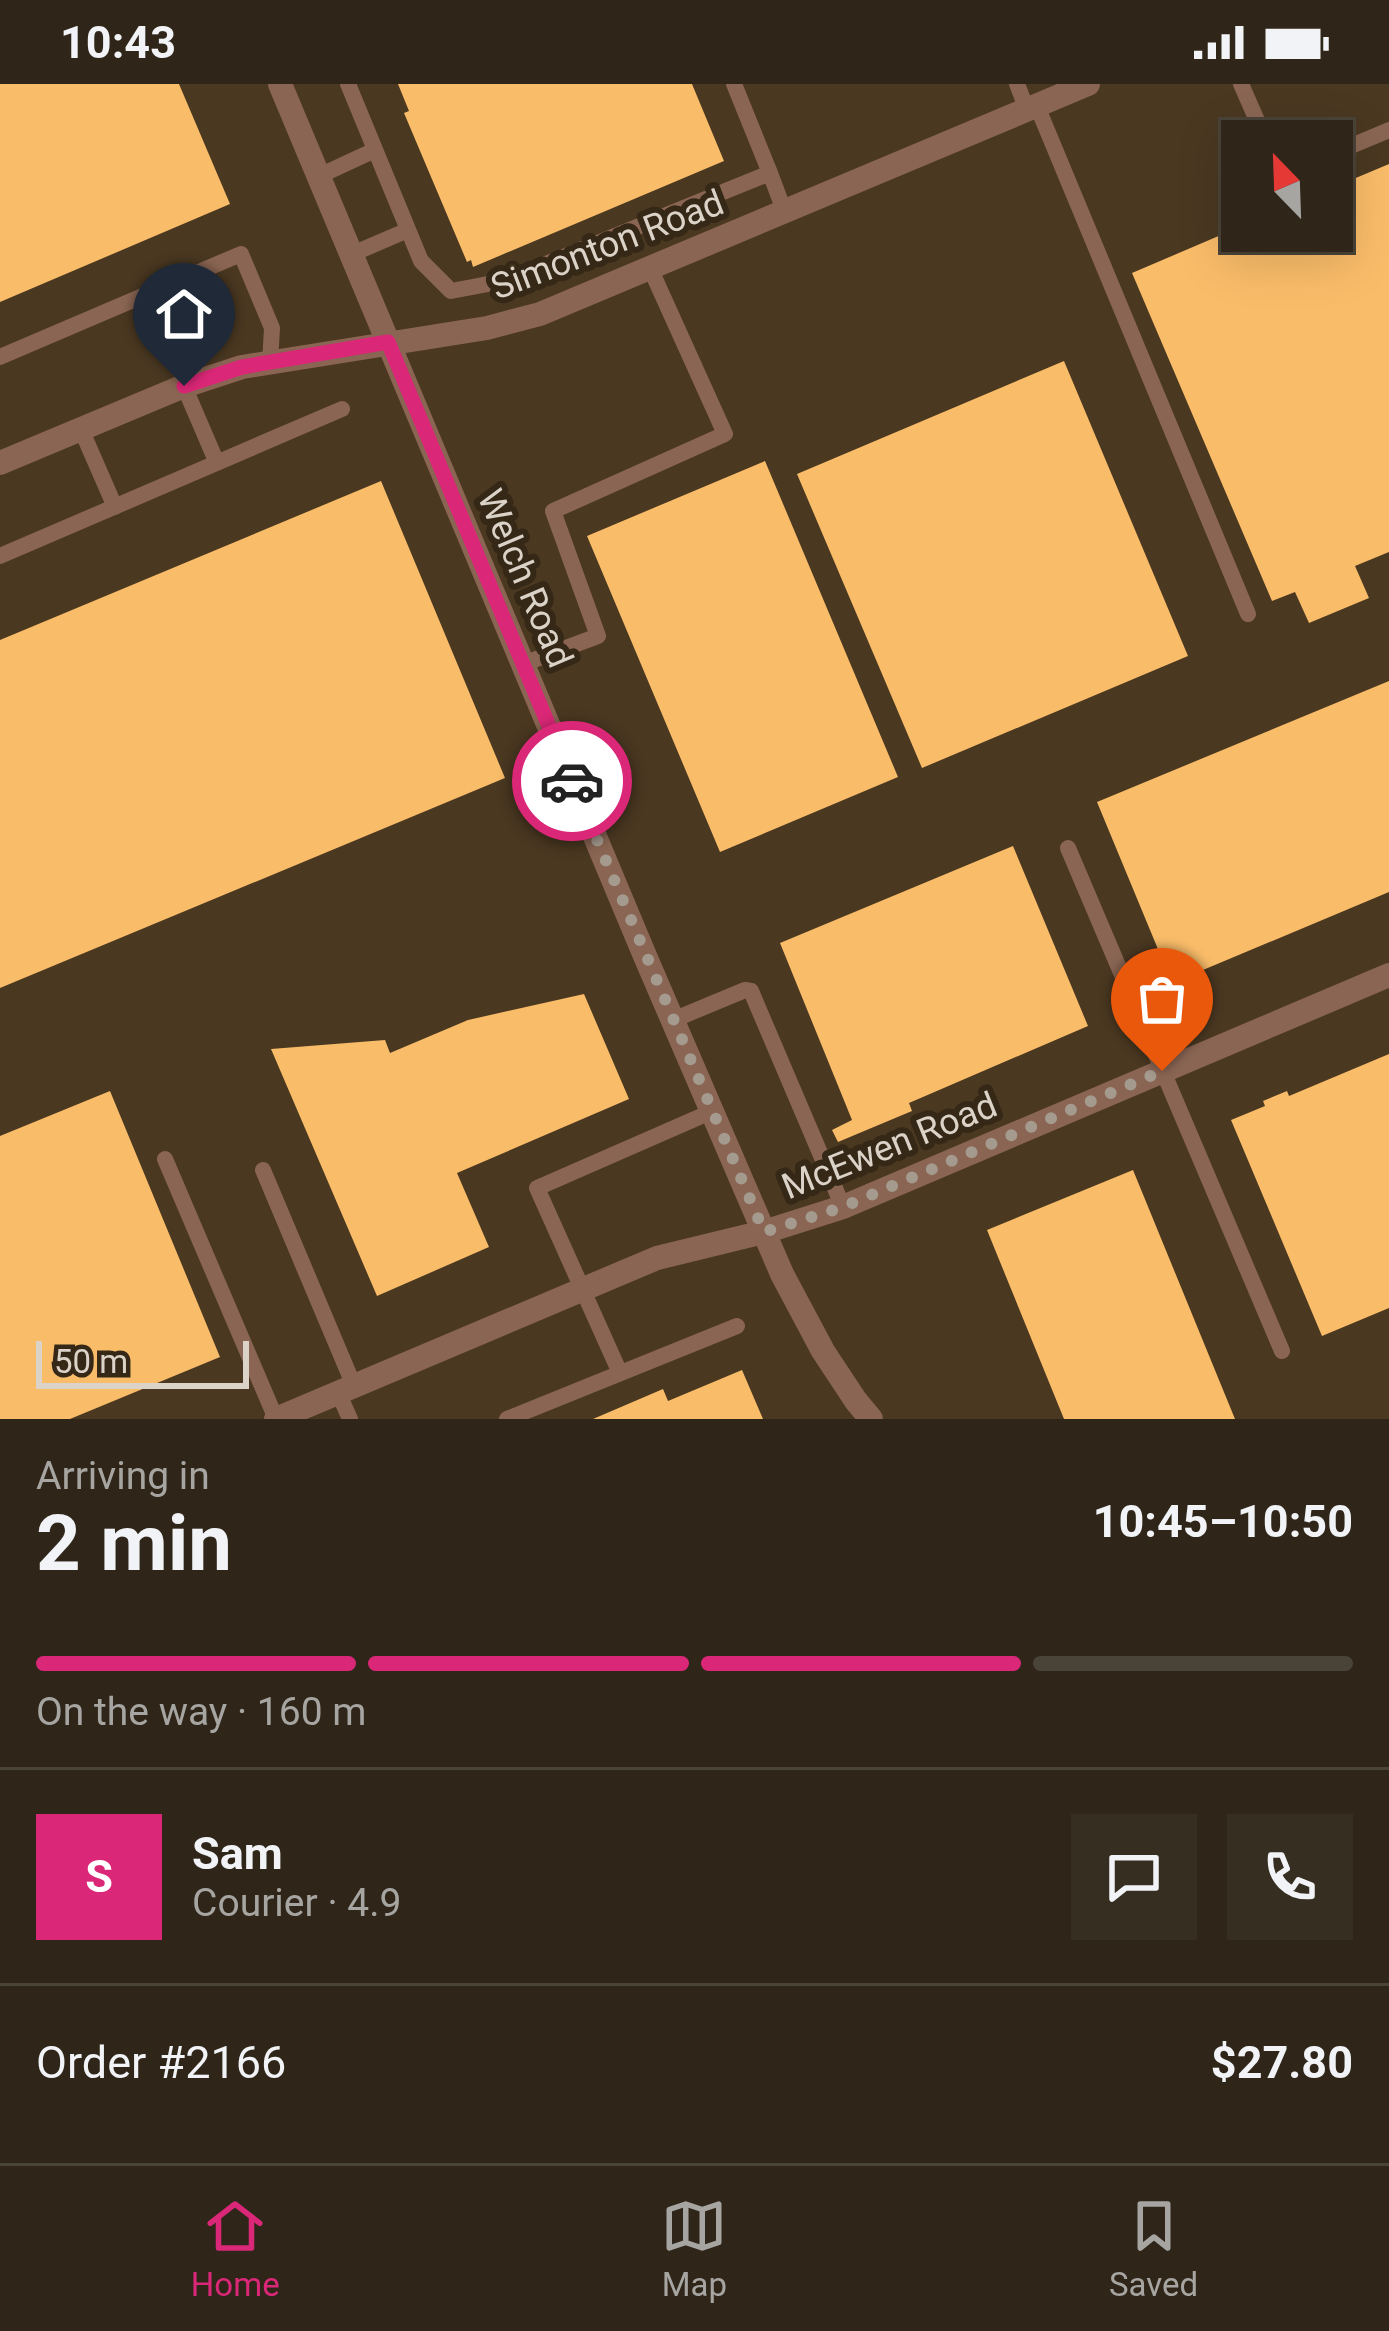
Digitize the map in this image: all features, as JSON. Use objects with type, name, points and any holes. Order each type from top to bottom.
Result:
[{"type":"street","name":"Welch Road","points":[[281,84],[782,1274],[823,1351],[871,1419]]},
{"type":"street","name":"Simonton Road","points":[[0,463],[184,386],[242,367],[487,328],[540,314],[1088,84]]},
{"type":"street","name":"McEwen Road","points":[[276,1419],[658,1258],[843,1207],[1389,975]]},
{"type":"lane","points":[[348,84],[421,261],[451,291],[504,281],[770,173]]},
{"type":"lane","points":[[734,84],[785,213]]},
{"type":"lane","points":[[1017,84],[1032,108],[1249,614]]},
{"type":"lane","points":[[1241,84],[1257,120]]},
{"type":"lane","points":[[1353,145],[1389,130]]},
{"type":"lane","points":[[319,176],[375,150]]},
{"type":"lane","points":[[352,254],[408,230]]},
{"type":"lane","points":[[0,357],[241,254],[272,328],[270,363]]},
{"type":"lane","points":[[523,664],[598,636],[553,512],[725,434],[651,270]]},
{"type":"lane","points":[[184,386],[217,463]]},
{"type":"lane","points":[[0,556],[342,410]]},
{"type":"lane","points":[[81,429],[115,507]]},
{"type":"lane","points":[[1068,848],[1282,1351]]},
{"type":"lane","points":[[673,1020],[751,991],[843,1207]]},
{"type":"lane","points":[[620,1373],[537,1188],[713,1111]]},
{"type":"lane","points":[[165,1159],[276,1419]]},
{"type":"lane","points":[[262,1170],[346,1389],[350,1419]]},
{"type":"lane","points":[[507,1419],[737,1326]]},
{"type":"shaded area","points":[[0,84],[1389,84],[1389,1419],[0,1419]]},
{"type":"building","points":[[0,84],[179,84],[230,204],[0,302]]},
{"type":"building","points":[[398,84],[692,84],[724,161],[473,267],[404,113],[409,111]]},
{"type":"building","points":[[1389,164],[1389,552],[1355,566],[1369,598],[1309,623],[1295,592],[1272,601],[1132,273],[1221,235],[1221,252],[1353,252],[1353,179]]},
{"type":"building","points":[[1064,361],[1188,656],[922,768],[797,474]]},
{"type":"building","points":[[765,461],[898,777],[720,852],[587,536]]},
{"type":"building","points":[[381,481],[505,778],[0,988],[0,640]]},
{"type":"building","points":[[1389,681],[1389,892],[1172,983],[1097,802]]},
{"type":"building","points":[[1013,846],[1088,1026],[909,1103],[912,1111],[838,1142],[832,1130],[852,1120],[780,943]]},
{"type":"building","points":[[584,994],[629,1099],[457,1173],[489,1247],[377,1296],[271,1049],[385,1040],[390,1053],[468,1020]]},
{"type":"building","points":[[1389,1054],[1389,1308],[1322,1336],[1231,1120],[1265,1106],[1263,1101],[1287,1091],[1289,1096]]},
{"type":"building","points":[[110,1091],[220,1357],[70,1419],[0,1419],[0,1136]]},
{"type":"building","points":[[1133,1170],[1235,1419],[1064,1419],[987,1230]]},
{"type":"building","points":[[742,1370],[763,1419],[593,1419],[663,1389],[668,1401]]},
{"type":"way so far","points":[[572,781],[764,1232],[843,1207],[1162,1071]]},
{"type":"route","points":[[184,386],[242,367],[388,342],[572,781]]}]
